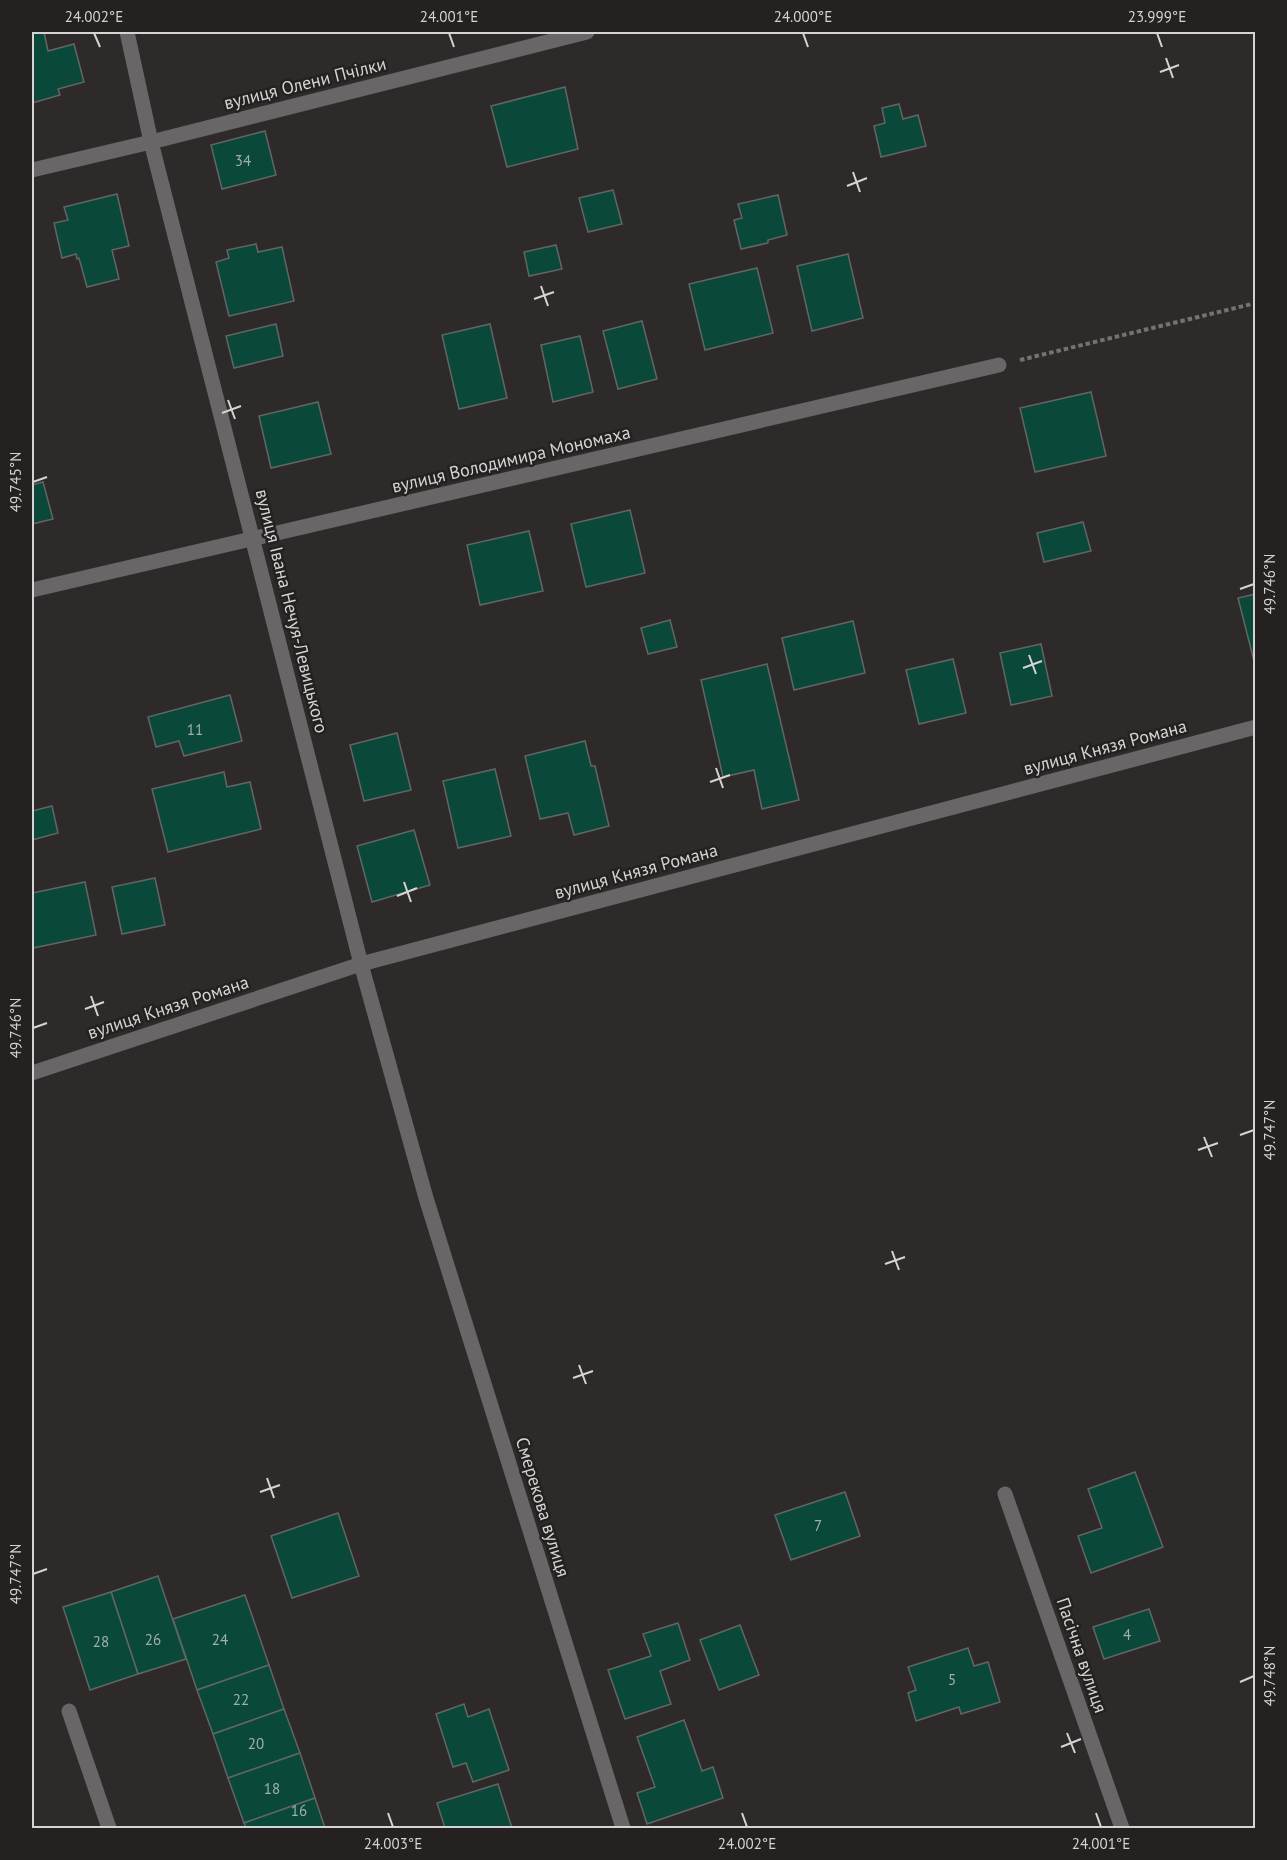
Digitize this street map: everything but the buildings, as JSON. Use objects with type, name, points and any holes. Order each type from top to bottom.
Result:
[{"type":"street","name":"вулиця Івана Нечуя-Левицького","points":[[127,32],[151,142],[361,964],[426,1198]]},
{"type":"street","name":"вулиця Олени Пчілки","points":[[32,170],[587,32]]},
{"type":"street","name":"вулиця Володимира Мономаха","points":[[32,590],[999,365]]},
{"type":"street","name":"вулиця Князя Романа","points":[[32,1073],[361,964],[1256,727]]},
{"type":"street","name":"Смерекова вулиця","points":[[426,1198],[623,1828]]},
{"type":"street","name":"Пасічна вулиця","points":[[1005,1494],[1122,1828]]},
{"type":"street","points":[[69,1711],[109,1828]]},
{"type":"path","points":[[999,365],[1256,303]]}]
